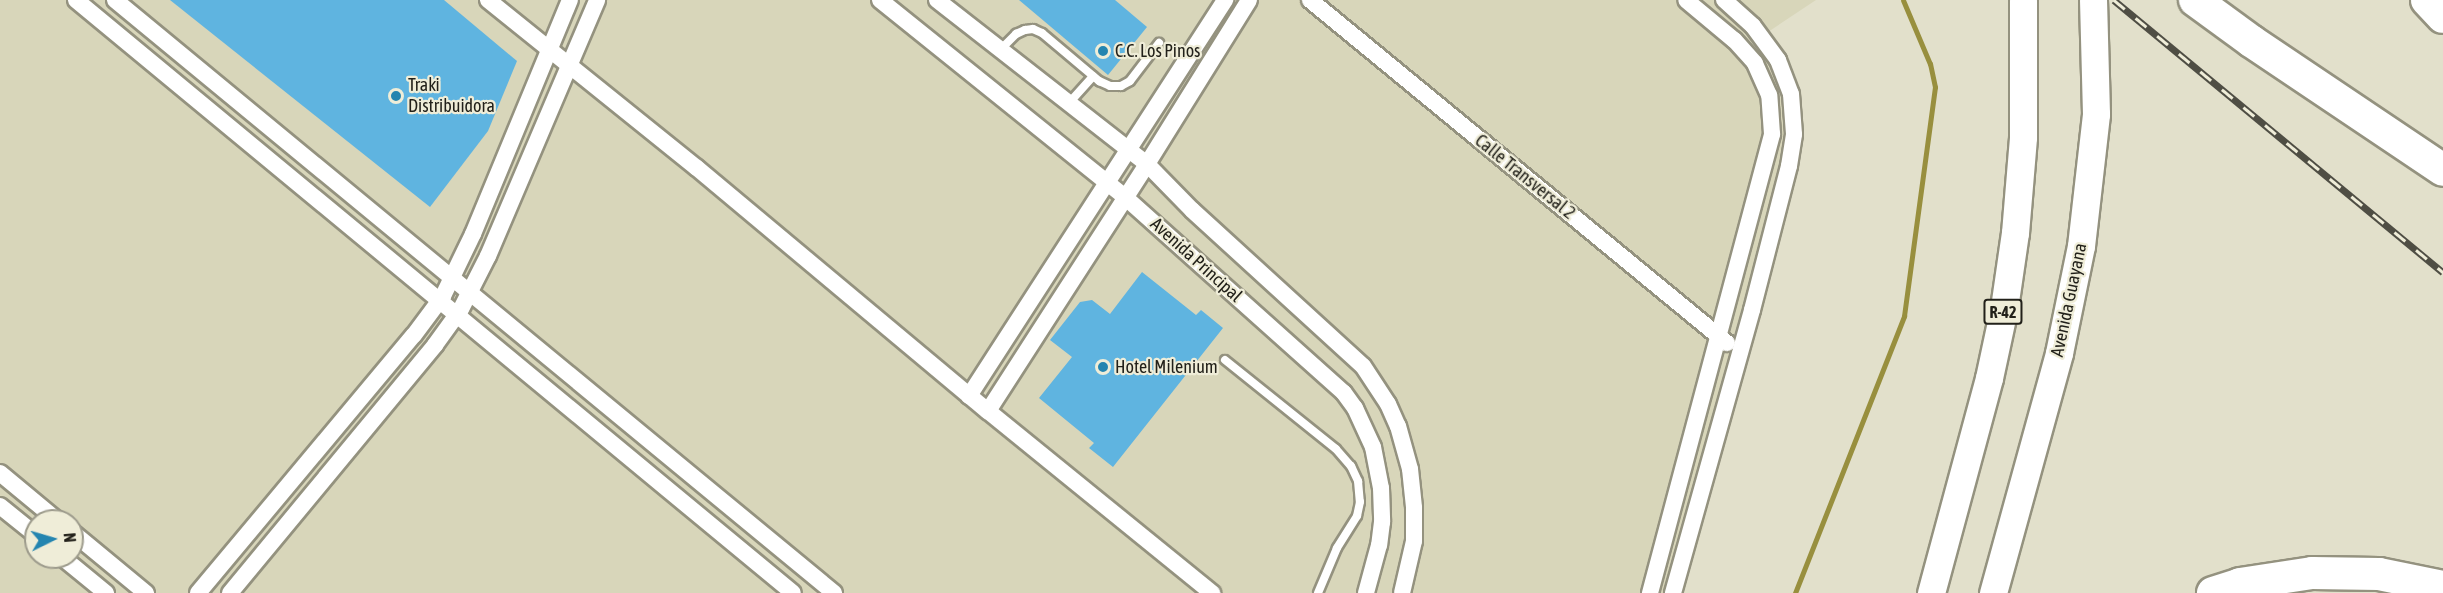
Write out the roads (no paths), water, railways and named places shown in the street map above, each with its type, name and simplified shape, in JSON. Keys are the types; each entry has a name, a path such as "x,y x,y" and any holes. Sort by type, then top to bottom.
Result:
{"highway":[{"path":"2195,0 2251,42 2443,170"},
{"path":"2427,0 2443,17"},
{"path":"2213,593 2240,584 2312,573 2379,574 2443,587"}],"main road":[{"name":"Avenida Guayana","path":"1993,593 2059,353 2081,246 2096,114 2093,0"},
{"name":"R-42","path":"1931,593 1989,378 2004,308 2015,233 2023,137 2023,11"}],"street":[{"path":"76,0 794,593"},
{"path":"115,0 834,593"},
{"path":"488,0 1212,593"},
{"path":"198,593 440,301 452,279 570,0"},
{"path":"230,593 435,345 470,294 597,0"},
{"name":"Avenida Principal","path":"880,0 1108,182 1329,377 1355,408 1373,447 1382,506 1379,545 1366,593"},
{"name":"Avenida Principal","path":"937,0 1129,152 1148,164 1192,210 1343,346 1377,385 1398,426 1413,488 1414,541 1402,593"},
{"path":"969,396 1129,152 1225,0"},
{"path":"988,411 1148,164 1249,0"},
{"name":"Calle Transversal 2","path":"1310,0 1740,353"},
{"path":"1650,593 1773,134 1769,95 1755,63 1734,40 1686,0"},
{"path":"1673,593 1740,353 1789,166 1794,134 1791,94 1784,71 1753,26 1724,0"},
{"path":"1755,63 1774,54"},
{"path":"0,473 44,509"},
{"path":"0,506 24,525"},
{"path":"84,542 146,593"},
{"path":"77,569 106,593"}],"lane":[{"path":"1000,50 1016,34 1033,30 1042,33 1093,76 1110,86 1121,86 1130,81 1159,43"},
{"path":"1069,103 1093,76"},
{"path":"1225,360 1336,449 1351,466 1358,481 1360,502 1356,516 1337,548 1318,593"}],"waterway":[{"path":"1795,593 1904,316 1935,87 1930,64 1903,0"}],"railway":[{"path":"2114,0 2443,272"}],"place":[{"name":"C.C. Los Pinos","path":"1103,51"},
{"name":"Traki Distribuidora","path":"396,96"},
{"name":"Hotel Milenium","path":"1103,367"}]}
